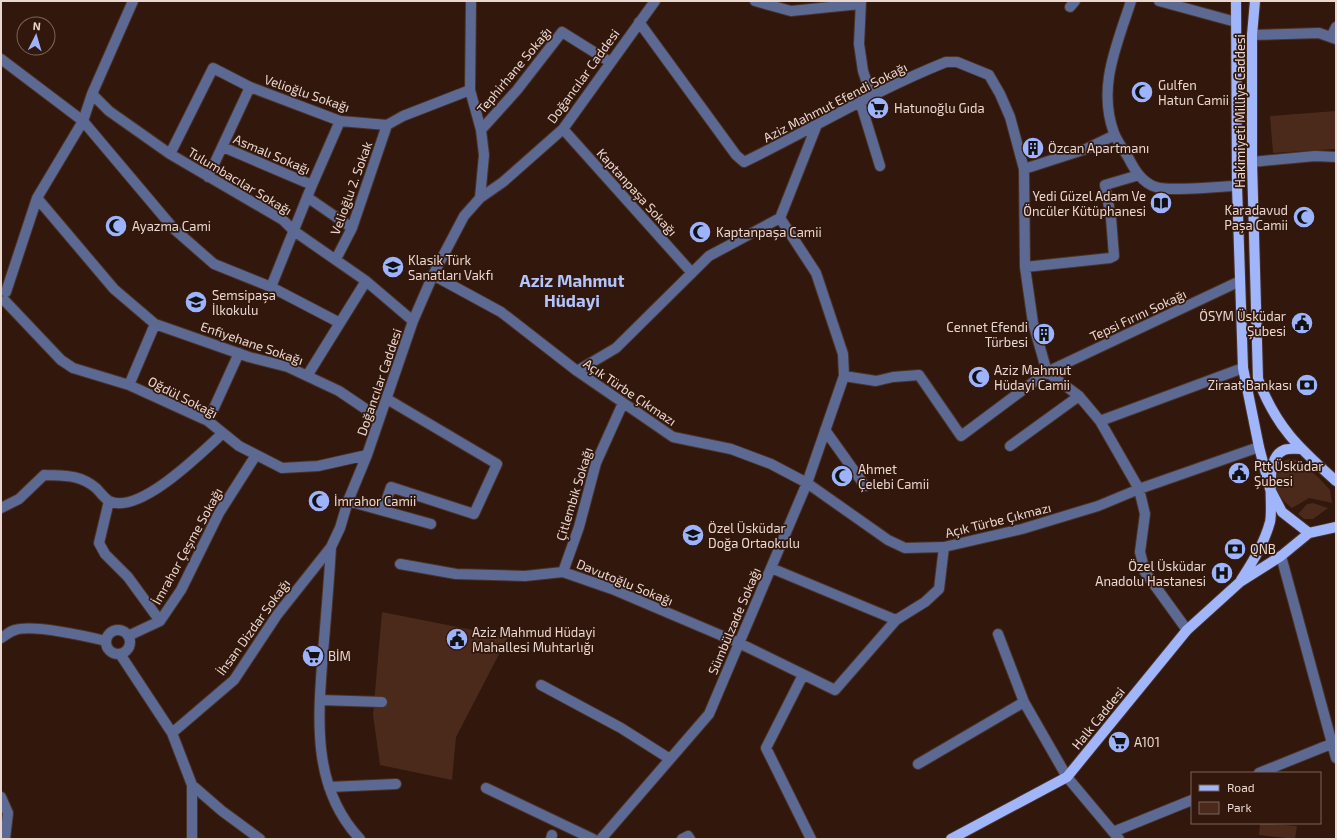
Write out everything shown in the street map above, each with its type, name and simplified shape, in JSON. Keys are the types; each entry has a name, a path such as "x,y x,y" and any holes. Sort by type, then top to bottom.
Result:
{"main road":[{"name":"Hakimiyeti Milliye Caddesi","path":"1236,1 1238,186 1243,368 1259,447 1270,489"},
{"name":"Hakimiyeti Milliye Caddesi","path":"1255,1 1252,35 1252,162 1258,379 1265,398 1281,425 1300,449 1336,481"},
{"path":"1300,449 1285,450 1279,453 1274,460 1272,467 1270,489 1282,512 1309,533 1336,527"},
{"name":"Halk Caddesi","path":"1240,582 1263,544 1270,520 1270,489"},
{"name":"Halk Caddesi","path":"951,839 1067,777 1187,630 1240,582 1281,556 1309,533"}],"street":[{"path":"3,296 37,198 83,120 92,94 133,1"},
{"path":"471,1 470,90 481,130 484,155 480,198"},
{"name":"Doğancılar Caddesi","path":"360,839 348,826 329,787 321,756 319,730 320,700 331,547 340,528 348,501 367,455 413,321 433,275 464,216 480,198 503,182 563,129 655,1"},
{"path":"755,1 791,10 860,2 859,44 863,71 871,95"},
{"path":"1131,1 1109,70 1107,86 1107,102 1115,135 1139,174 1146,182 1160,188 1238,186"},
{"path":"1159,1 1236,22"},
{"name":"Aziz Mahmut Efendi Sokağı","path":"639,22 736,155 744,162 816,127 871,95 946,62 957,62 989,75 1000,94 1010,117 1017,136 1024,169 1025,267 1033,324 1047,372"},
{"path":"1252,35 1319,33 1333,38 1336,27"},
{"name":"Tephirhane Sokağı","path":"481,130 517,90 562,32 610,62"},
{"path":"1,59 83,120 174,229 214,264 271,287 340,323"},
{"path":"170,154 213,68 250,87"},
{"name":"Velioğlu Sokağı","path":"208,177 250,87 340,121 387,125"},
{"path":"387,125 403,116 470,90"},
{"name":"Tulumbacılar Sokağı","path":"92,94 109,111 170,154 283,220 294,231 366,281 413,321"},
{"path":"860,101 880,166"},
{"path":"271,287 307,197 340,121"},
{"name":"Velioğlu 2. Sokak","path":"336,259 352,228 387,125"},
{"path":"577,371 616,348 709,256 780,218 816,127"},
{"name":"Kaptanpaşa Sokağı","path":"563,129 692,273"},
{"path":"1024,169 1086,150 1115,135"},
{"name":"Asmalı Sokağı","path":"223,147 312,185"},
{"path":"1252,162 1316,156 1336,157"},
{"path":"1025,267 1110,258 1114,256 1111,218 1105,185 1139,174"},
{"path":"307,197 352,228"},
{"path":"37,198 114,289 155,324 129,385"},
{"path":"780,218 816,273 843,354 844,376"},
{"name":"Açık Türbe Çıkmazı","path":"433,275 501,312 577,371 673,437 731,449 771,464 807,484 888,540 905,548 944,548 1022,529 1098,506 1139,489 1259,447"},
{"path":"307,376 366,281"},
{"name":"Tepsi Fırını Sokağı","path":"844,376 876,381 893,377 919,375 961,436 1047,372 1240,281"},
{"name":"Oğdül Sokağı","path":"3,296 61,360 73,368 129,385 208,421 239,446 282,468 318,466 367,455"},
{"name":"Enfiyehane Sokağı","path":"155,324 239,353 288,367 339,391 379,418"},
{"path":"208,421 239,353"},
{"path":"1100,421 1243,368"},
{"path":"1047,372 1079,396 1100,421 1139,489 1145,514 1140,552 1145,572 1187,630"},
{"name":"Sümbülzade Sokağı","path":"601,839 643,788 709,714 807,484 844,376"},
{"path":"1010,446 1079,396"},
{"path":"383,510 391,487 474,514 497,464 387,399"},
{"name":"Çitlembik Sokağı","path":"563,572 579,527 596,463 624,403"},
{"path":"825,430 865,486"},
{"path":"1,508 19,499 44,475 76,476 95,487 108,500 118,503 130,502 170,481 223,433"},
{"name":"İmrahor Çeşme Sokağı","path":"128,636 160,621 181,590 219,513 256,455"},
{"path":"108,500 100,543 105,554 128,577 160,621"},
{"path":"348,501 431,524"},
{"name":"İhsan Dizdar Sokağı","path":"172,733 234,680 277,615 331,547"},
{"path":"771,568 896,620 925,602 939,588 944,548"},
{"path":"1281,556 1336,758"},
{"name":"Davutoğlu Sokağı","path":"400,564 456,574 524,576 563,572 612,589 739,643 835,690 896,620"},
{"path":"1,638 14,630 35,629 72,634 106,641"},
{"path":"120,654 129,647 128,636 123,630 115,630 109,634 106,641 109,650 120,654 172,733 192,785 192,839"},
{"path":"998,634 1024,702 1067,777 1116,836 1191,800"},
{"path":"803,675 766,748 811,839"},
{"path":"541,685 621,728 670,759"},
{"path":"320,700 382,702"},
{"path":"918,764 1024,702"},
{"path":"1261,772 1331,744"},
{"path":"329,787 396,784"},
{"path":"192,785 222,811 260,839"},
{"path":"486,788 593,839"},
{"path":"1,797 8,813 5,839"},
{"path":"682,839 688,836 690,839"}],"green space":[{"path":"1336,111 1336,149 1273,153 1270,116"},
{"path":"1285,460 1299,460 1320,479 1330,490 1332,503 1309,498 1292,508 1286,503 1278,492 1276,480 1280,467"},
{"path":"1313,503 1328,508 1313,519 1304,519 1298,514 1307,504"},
{"path":"382,612 508,637 456,737 452,780 380,765 373,715"},
{"path":"1260,824 1297,826 1295,839 1259,835"}],"place":[{"name":"Gulfen Hatun Camii","path":"1142,92"},
{"name":"Hatunoğlu Gıda","path":"878,108"},
{"name":"Özcan Apartmanı","path":"1033,148"},
{"name":"Yedi Güzel Adam Ve Öncüler Kütüphanesi","path":"1161,203"},
{"name":"Karadavud Paşa Camii","path":"1304,217"},
{"name":"Ayazma Cami","path":"116,226"},
{"name":"Kaptanpaşa Camii","path":"700,232"},
{"name":"Klasik Türk Sanatları Vakfı","path":"393,267"},
{"name":"Semsipaşa İlkokulu","path":"196,302"},
{"name":"ÖSYM Üsküdar Şubesi","path":"1302,323"},
{"name":"Cennet Efendi Türbesi","path":"1044,334"},
{"name":"Aziz Mahmut Hüdayi Camii","path":"979,377"},
{"name":"Ziraat Bankası","path":"1307,385"},
{"name":"Ptt Üsküdar Şubesi","path":"1239,473"},
{"name":"Ahmet Çelebi Camii","path":"842,476"},
{"name":"İmrahor Camii","path":"319,501"},
{"name":"Özel Üsküdar Doğa Ortaokulu","path":"693,535"},
{"name":"QNB","path":"1235,549"},
{"name":"Özel Üsküdar Anadolu Hastanesi","path":"1222,573"},
{"name":"Aziz Mahmud Hüdayi Mahallesi Muhtarlığı","path":"457,639"},
{"name":"BİM","path":"313,656"},
{"name":"A101","path":"1119,742"}],"district":[{"name":"Aziz Mahmut Hüdayi","path":"572,290"}]}
